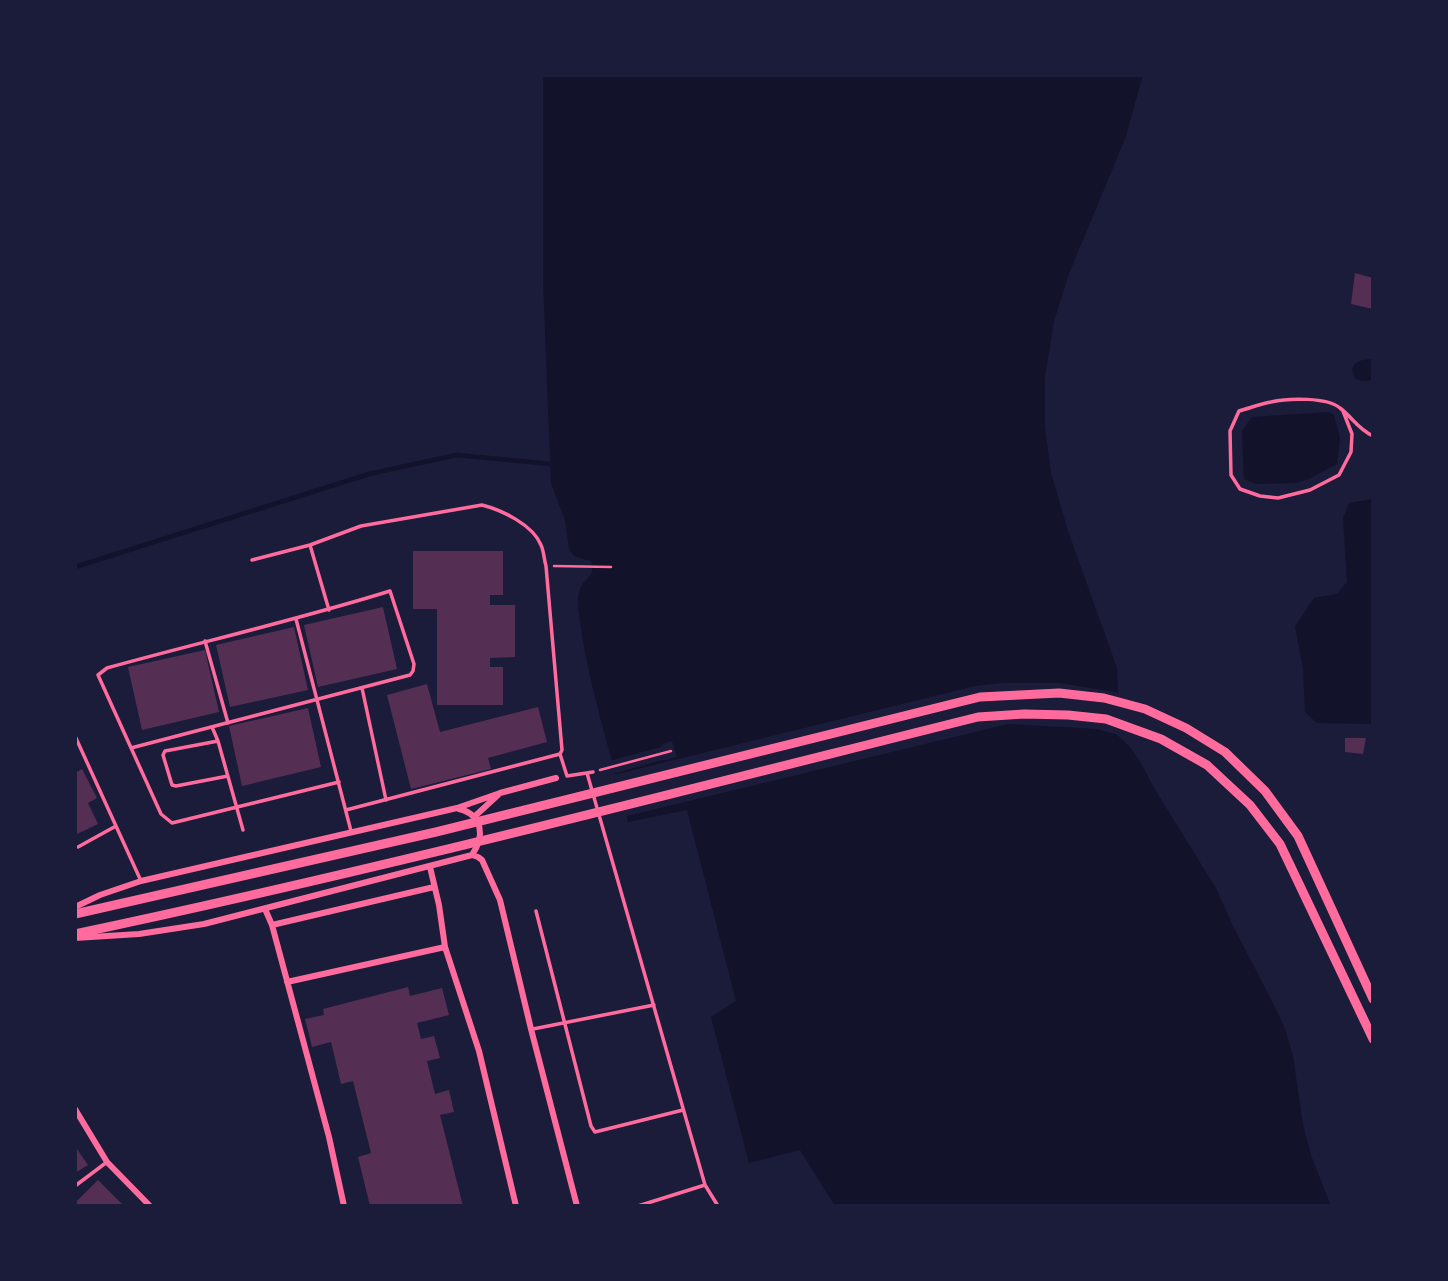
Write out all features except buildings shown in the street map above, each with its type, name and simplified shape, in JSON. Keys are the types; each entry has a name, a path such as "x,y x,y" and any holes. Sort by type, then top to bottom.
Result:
{"main road":[{"path":"75,914 449,829 981,697 1059,693 1104,698 1144,709 1186,728 1225,752 1265,791 1298,836 1373,999"},
{"path":"75,936 440,852 978,717 1068,715 1106,719 1161,738 1207,765 1250,805 1280,844 1373,1039"}],"street":[{"path":"75,907 141,881 457,808 556,778"},
{"path":"474,817 500,793"},
{"path":"457,808 474,817 480,829 478,844 472,855"},
{"path":"75,936 139,934 204,924 472,855 478,857 482,860 500,900 577,1206"},
{"path":"430,867 439,905 444,947 478,1051 516,1206"},
{"path":"272,925 435,887"},
{"path":"265,909 272,925 329,1137 344,1206"},
{"path":"287,982 444,947"},
{"path":"75,1109 107,1162 150,1206"}],"lane":[{"path":"1343,411 1352,434 1352,443 1351,452 1339,475 1310,490 1278,498 1260,496 1240,489 1231,475 1230,431 1239,411 1272,401 1326,401 1339,406 1360,430 1373,436"},
{"path":"252,560 310,545 362,526 482,505 498,509 520,523 535,535 541,545 546,566 561,754 567,776"},
{"path":"310,545 330,610"},
{"path":"131,748 411,675 414,664 390,591 330,610 107,668 98,675 131,748 161,814 172,823 339,782"},
{"path":"296,619 351,833"},
{"path":"205,641 228,723"},
{"path":"362,688 386,800"},
{"path":"212,727 243,830"},
{"path":"75,736 141,881"},
{"path":"218,741 164,751 163,755 172,785 228,776"},
{"path":"346,810 561,754"},
{"path":"556,778 593,772"},
{"path":"587,773 705,1185 718,1206"},
{"path":"78,847 116,826"},
{"path":"536,911 595,1132 683,1110"},
{"path":"531,1029 654,1005"},
{"path":"75,1186 107,1162"},
{"path":"638,1206 705,1185"}],"path":[{"path":"551,566 611,567"},
{"path":"593,772 671,751"}],"shaded area":[{"path":"543,75 1143,75 1125,139 1068,276 1054,321 1045,376 1045,428 1051,473 1068,531 1117,668 1115,733 1131,748 1141,763 1217,890 1276,1009 1293,1056 1303,1125 1312,1158 1331,1206 835,1206 800,1150 749,1163 711,1017 736,1001 687,810 628,822 595,697 580,621 579,593 591,574 591,561 572,554 565,520 551,483 543,280"},
{"path":"1373,359 1373,380 1361,381 1355,378 1352,369 1356,363"},
{"path":"1329,412 1334,415 1340,438 1337,464 1309,479 1295,483 1256,484 1244,479 1242,431 1252,417"},
{"path":"1373,499 1373,724 1317,723 1305,712 1303,668 1295,626 1314,598 1337,594 1347,582 1343,518 1349,503"}],"pier":[{"path":"1060,683 1121,693 1117,723 1122,736 1097,729 1008,724 623,817 613,775 975,686"},
{"path":"672,741 677,757 613,774 609,761 661,747"}],"waterway":[{"path":"75,567 369,474 457,455 551,464"}]}
